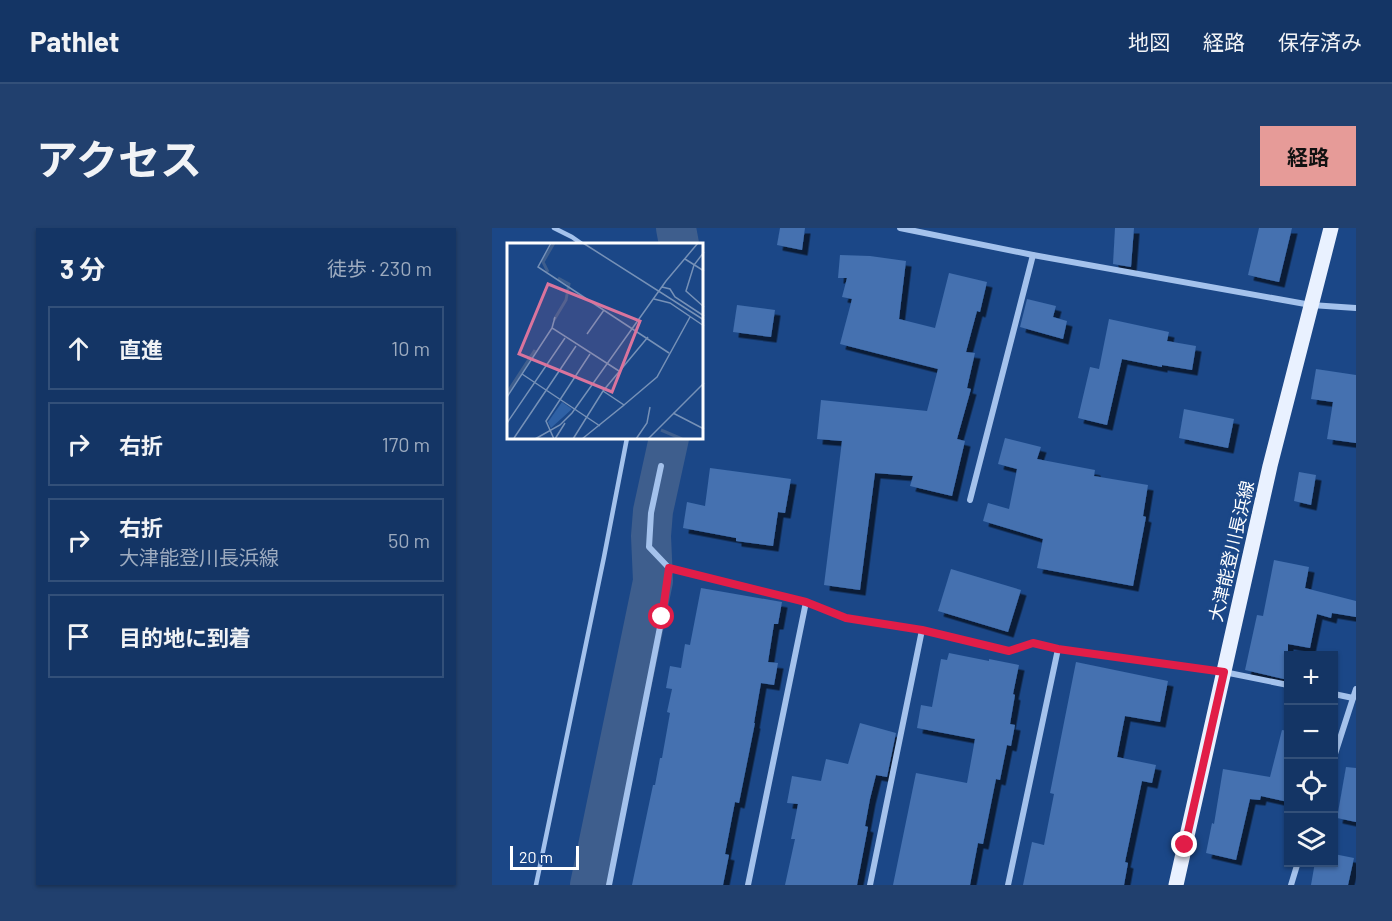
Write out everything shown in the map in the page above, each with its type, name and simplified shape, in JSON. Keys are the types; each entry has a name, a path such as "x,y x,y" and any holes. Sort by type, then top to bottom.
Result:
{"main road":[{"name":"大津能登川長浜線","path":"1176,885 1270,466 1331,228"}],"street":[{"path":"900,228 1033,255 1311,305 1356,308"},
{"path":"970,500 1033,255"},
{"path":"661,466 651,513 649,546 669,568 806,602 846,618 922,630 1009,651 1033,643 1058,649 1224,672 1284,684"},
{"path":"609,885 662,617 669,568"},
{"path":"748,885 806,602"},
{"path":"870,885 922,630"},
{"path":"1008,885 1058,649"},
{"path":"1338,745 1356,689"},
{"path":"1338,695 1353,698"},
{"path":"1291,885 1296,867"}],"lane":[{"path":"554,228 581,243"},
{"path":"536,885 627,440"}],"building":[{"path":"780,228 805,228 802,250 777,245"},
{"path":"1115,228 1134,228 1131,267 1113,264"},
{"path":"1259,228 1292,228 1279,282 1248,275"},
{"path":"840,255 906,261 899,319 935,328 949,273 987,282 980,312 977,311 966,352 975,353 967,388 971,389 957,439 965,441 952,496 910,486 913,476 875,473 860,590 824,585 842,441 817,439 821,400 927,411 938,369 840,344 852,299 842,297 847,278 838,278"},
{"path":"1027,299 1056,306 1053,317 1067,321 1063,339 1020,327"},
{"path":"737,305 775,310 771,337 733,332"},
{"path":"1109,319 1169,332 1167,341 1196,346 1192,370 1122,359 1107,425 1078,418 1090,367 1099,369"},
{"path":"1316,369 1356,375 1356,443 1327,439 1333,402 1311,399"},
{"path":"1184,409 1234,419 1228,448 1179,438"},
{"path":"1005,438 1041,447 1037,459 1095,470 1094,476 1148,485 1143,516 1146,517 1133,586 1037,568 1043,539 983,521 988,503 1009,509 1017,469 998,464"},
{"path":"710,468 791,479 785,513 778,512 773,546 736,541 736,538 683,528 687,502 705,506"},
{"path":"1299,472 1316,475 1311,505 1294,501"},
{"path":"1274,560 1309,567 1305,588 1356,601 1356,617 1332,613 1331,618 1317,614 1310,648 1288,644 1288,651 1284,651 1284,679 1245,670 1257,615 1263,616"},
{"path":"951,569 1021,590 1008,632 938,611"},
{"path":"701,588 782,602 778,624 774,624 768,662 778,663 774,685 761,683 739,803 735,802 725,854 729,855 723,885 632,885 653,785 655,785 660,758 662,758 670,713 667,712 672,689 666,688 670,666 681,668 685,644 690,645"},
{"path":"949,653 1019,665 1010,724 1015,725 1011,746 1007,745 1000,780 996,779 983,844 978,843 970,885 893,885 916,773 967,783 975,739 917,728 921,705 932,707 941,659 947,660"},
{"path":"1076,662 1168,681 1160,722 1125,716 1117,757 1156,765 1152,783 1142,781 1125,862 1128,863 1124,885 1023,885 1032,842 1044,845 1054,794 1050,793"},
{"path":"860,723 896,733 887,777 876,775 865,826 868,827 857,885 785,885 795,839 791,839 798,804 787,803 792,776 821,781 826,759 848,764"},
{"path":"1282,730 1284,730 1284,801 1261,796 1260,800 1250,799 1236,860 1206,853 1212,823 1214,824 1223,769 1270,777"},
{"path":"1346,767 1356,768 1356,822 1338,818"},
{"path":"1338,855 1354,858 1348,885 1311,885 1314,867 1338,867"}],"waterway":[{"path":"676,228 679,243"},
{"path":"590,885 653,581 651,536 653,511 669,440"}],"route":[{"path":"662,617 669,568 806,602 846,618 922,630 1009,651 1033,643 1058,649 1224,672 1185,845"}]}
